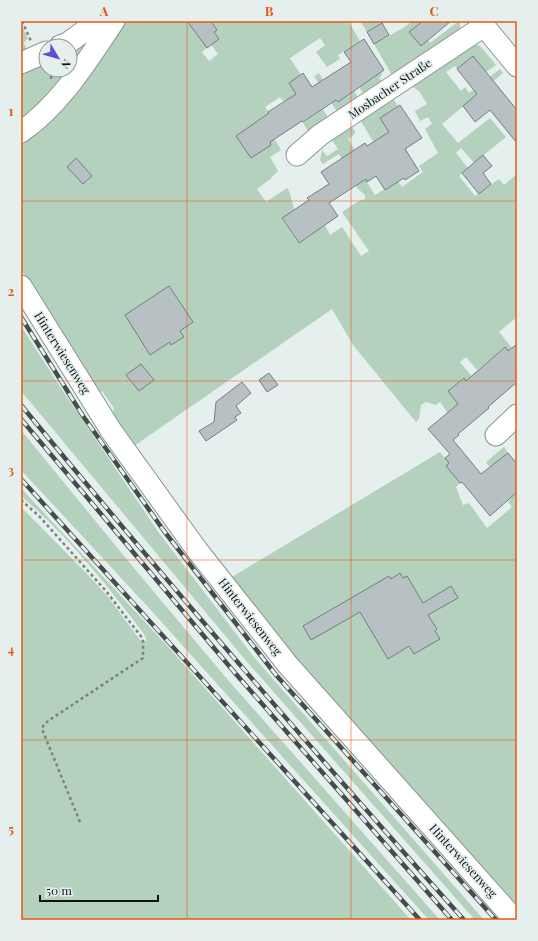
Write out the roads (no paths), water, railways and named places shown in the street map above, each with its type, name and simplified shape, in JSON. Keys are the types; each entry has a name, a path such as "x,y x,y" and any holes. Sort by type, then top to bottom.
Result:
{"street":[{"path":"74,38 98,21"},
{"path":"21,132 60,98 78,75 114,21"},
{"path":"482,24 517,66"},
{"name":"Mosbacher Straße","path":"297,155 320,135 482,24"},
{"name":"Hinterwiesenweg","path":"21,286 112,432 197,550 288,665 515,920"},
{"path":"496,435 517,415"}],"railway":[{"path":"21,317 83,416 164,531 276,675 496,920"},
{"path":"21,405 240,665 464,920"},
{"path":"21,419 235,673 452,920"},
{"path":"21,479 420,920"}]}
